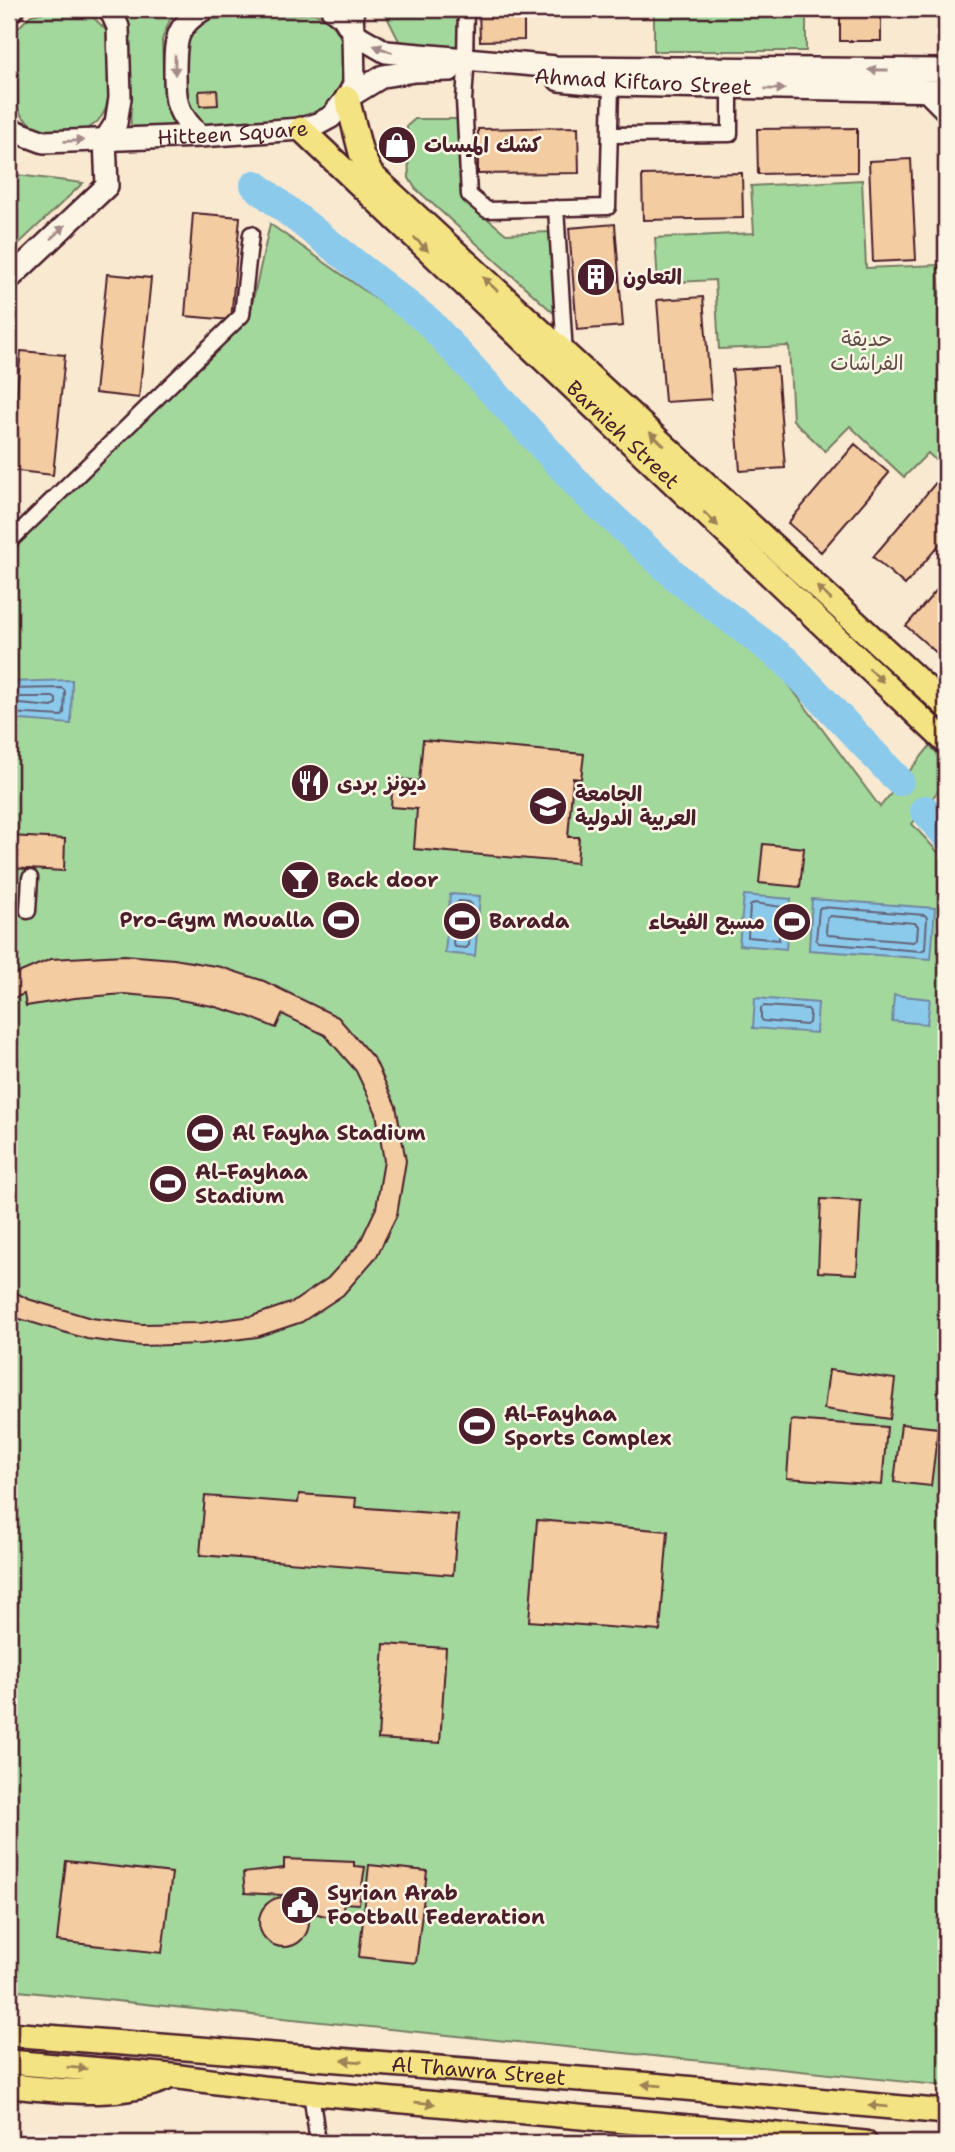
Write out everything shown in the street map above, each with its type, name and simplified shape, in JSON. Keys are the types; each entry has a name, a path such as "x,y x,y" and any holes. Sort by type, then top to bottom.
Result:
{"main road":[{"path":"9,12 13,9"},
{"path":"9,279 107,186 106,140 116,124 120,98 118,27 110,9"},
{"path":"200,136 185,120 178,105 175,60 176,38 181,28 188,19 204,9"},
{"path":"332,9 343,17 353,33"},
{"path":"347,98 354,84 352,9"},
{"name":"Ahmad Kiftaro Street","path":"353,33 386,52 611,85 946,91"},
{"name":"Ahmad Kiftaro Street","path":"347,98 383,76 466,64 556,68 946,70"},
{"name":"Hitteen Square","path":"9,129 44,142 301,129 331,117 347,98"},
{"name":"Barnieh Street","path":"347,98 361,152 371,174 946,706"},
{"name":"Barnieh Street","path":"301,129 946,742"},
{"path":"9,2020 64,2025 189,2048"},
{"name":"Al Thawra Street","path":"9,2034 630,2083 946,2112"},
{"name":"Al Thawra Street","path":"9,2063 172,2076 785,2139 865,2143"},
{"path":"9,2086 111,2092 143,2087 172,2076"}],"street":[{"path":"467,9 464,100 469,195 487,210 608,207 611,85"},
{"path":"611,135 730,134 730,88"},
{"path":"922,91 946,115"},
{"path":"556,208 565,354"},
{"path":"9,542 242,315 251,234"},
{"path":"28,911 30,878"},
{"path":"311,2092 318,2143"}],"green space":[{"path":"383,9 473,9 474,50 420,49 399,41"},
{"path":"654,9 806,9 806,51 654,51"},
{"path":"56,10 86,10 107,31 108,38 111,82 108,104 93,125 71,133 58,133 34,126 18,109 15,31 31,15"},
{"path":"178,11 171,17 162,40 164,103 177,132 131,132 128,13"},
{"path":"314,13 325,19 339,34 344,54 346,89 316,122 203,124 189,116 183,91 182,47 199,20"},
{"path":"415,119 463,119 464,199 506,234 550,232 557,316 415,188 409,178 407,126"},
{"path":"9,174 83,183 9,253"},
{"name":"حديقة الفراشات","path":"862,180 866,268 938,265 943,348 946,348 946,470 928,453 904,477 850,426 825,451 793,420 789,346 719,349 715,280 658,283 655,238 754,233 751,186"},
{"name":"Al-Fayhaa Sports Complex","path":"270,224 422,331 580,503 674,589 778,670 880,807 930,746 946,762 946,781 912,824 946,861 946,2086 9,1990 9,551 249,318"}],"water":[{"path":"72,680 71,724 9,719 9,682"},
{"path":"450,894 480,896 475,956 445,953"},
{"path":"744,895 791,899 786,949 739,945"},
{"path":"812,899 935,908 931,959 809,950"},
{"path":"894,995 930,999 927,1024 892,1021"},
{"path":"755,998 818,1003 816,1033 753,1028"}],"building":[{"path":"479,9 524,9 524,40 480,41"},
{"path":"557,9 601,9 601,16 557,16"},
{"path":"840,9 881,9 881,41 840,41"},
{"path":"217,90 218,105 200,106 199,91"},
{"path":"578,127 579,173 478,174 478,129"},
{"path":"857,128 857,172 758,174 757,129"},
{"path":"911,159 916,260 873,262 869,161"},
{"path":"742,173 743,218 643,220 642,175"},
{"path":"193,213 240,217 231,320 185,316"},
{"name":"التعاون","path":"615,224 623,326 577,330 569,228"},
{"path":"107,274 151,278 139,398 95,393"},
{"path":"703,297 711,399 665,402 657,300"},
{"path":"21,351 65,355 53,475 9,470"},
{"path":"777,367 785,468 740,471 732,370"},
{"path":"855,444 889,473 821,552 788,523"},
{"path":"939,479 946,485 946,537 905,585 873,557"},
{"path":"946,579 946,645 938,654 906,626"},
{"path":"423,740 584,754 581,779 573,778 568,837 579,837 577,863 414,849 417,809 391,807 393,778 419,781"},
{"path":"9,836 65,839 64,871 9,868"},
{"path":"763,844 804,848 800,887 759,883"},
{"name":"Al-Fayhaa Stadium","path":"124,955 174,959 221,967 264,981 338,1017 375,1060 396,1106 406,1161 397,1215 377,1256 343,1295 302,1322 257,1337 202,1344 141,1346 87,1339 9,1314 9,1289 28,1299 91,1318 142,1324 200,1323 252,1316 293,1302 328,1278 359,1244 376,1208 384,1161 376,1113 356,1071 325,1035 282,1014 276,1028 212,1006 169,998 124,994 26,1006 24,994 9,1000 9,977 51,959"},
{"path":"821,1199 861,1201 857,1274 818,1272"},
{"path":"829,1370 895,1379 890,1419 824,1409"},
{"path":"791,1420 887,1427 882,1485 787,1478"},
{"path":"901,1424 938,1428 931,1486 894,1482"},
{"path":"299,1494 356,1498 355,1507 458,1515 453,1575 200,1555 205,1496 298,1503"},
{"path":"537,1520 668,1531 660,1631 529,1621"},
{"path":"9,1639 12,1639 9,1676"},
{"path":"384,1644 446,1648 440,1743 378,1739"},
{"path":"284,1859 354,1862 354,1866 365,1867 359,1904 344,1903 341,1920 306,1911 298,1902 299,1896 245,1893 243,1873 284,1868"},
{"path":"66,1861 172,1873 162,1953 57,1941"},
{"path":"369,1865 427,1871 416,1963 359,1957"},
{"path":"284,1897 301,1905 309,1922 301,1939 284,1947 267,1939 259,1922 267,1905"}],"waterway":[{"path":"255,185 429,322 588,495 681,581 786,661 899,781"},
{"path":"925,810 946,835"}],"place":[{"name":"كشك الميسات","path":"397,145"},
{"name":"التعاون","path":"596,277"},
{"name":"ديونز بردى","path":"310,783"},
{"name":"الجامعة العربية الدولية","path":"548,806"},
{"name":"Back door","path":"300,880"},
{"name":"Pro-Gym Moualla","path":"341,920"},
{"name":"Barada","path":"462,921"},
{"name":"مسبح الفيحاء","path":"792,922"},
{"name":"Al Fayha Stadium","path":"205,1133"},
{"name":"Al-Fayhaa Stadium","path":"168,1184"},
{"name":"Al-Fayhaa Sports Complex","path":"477,1426"},
{"name":"Syrian Arab Football Federation","path":"300,1905"}]}
